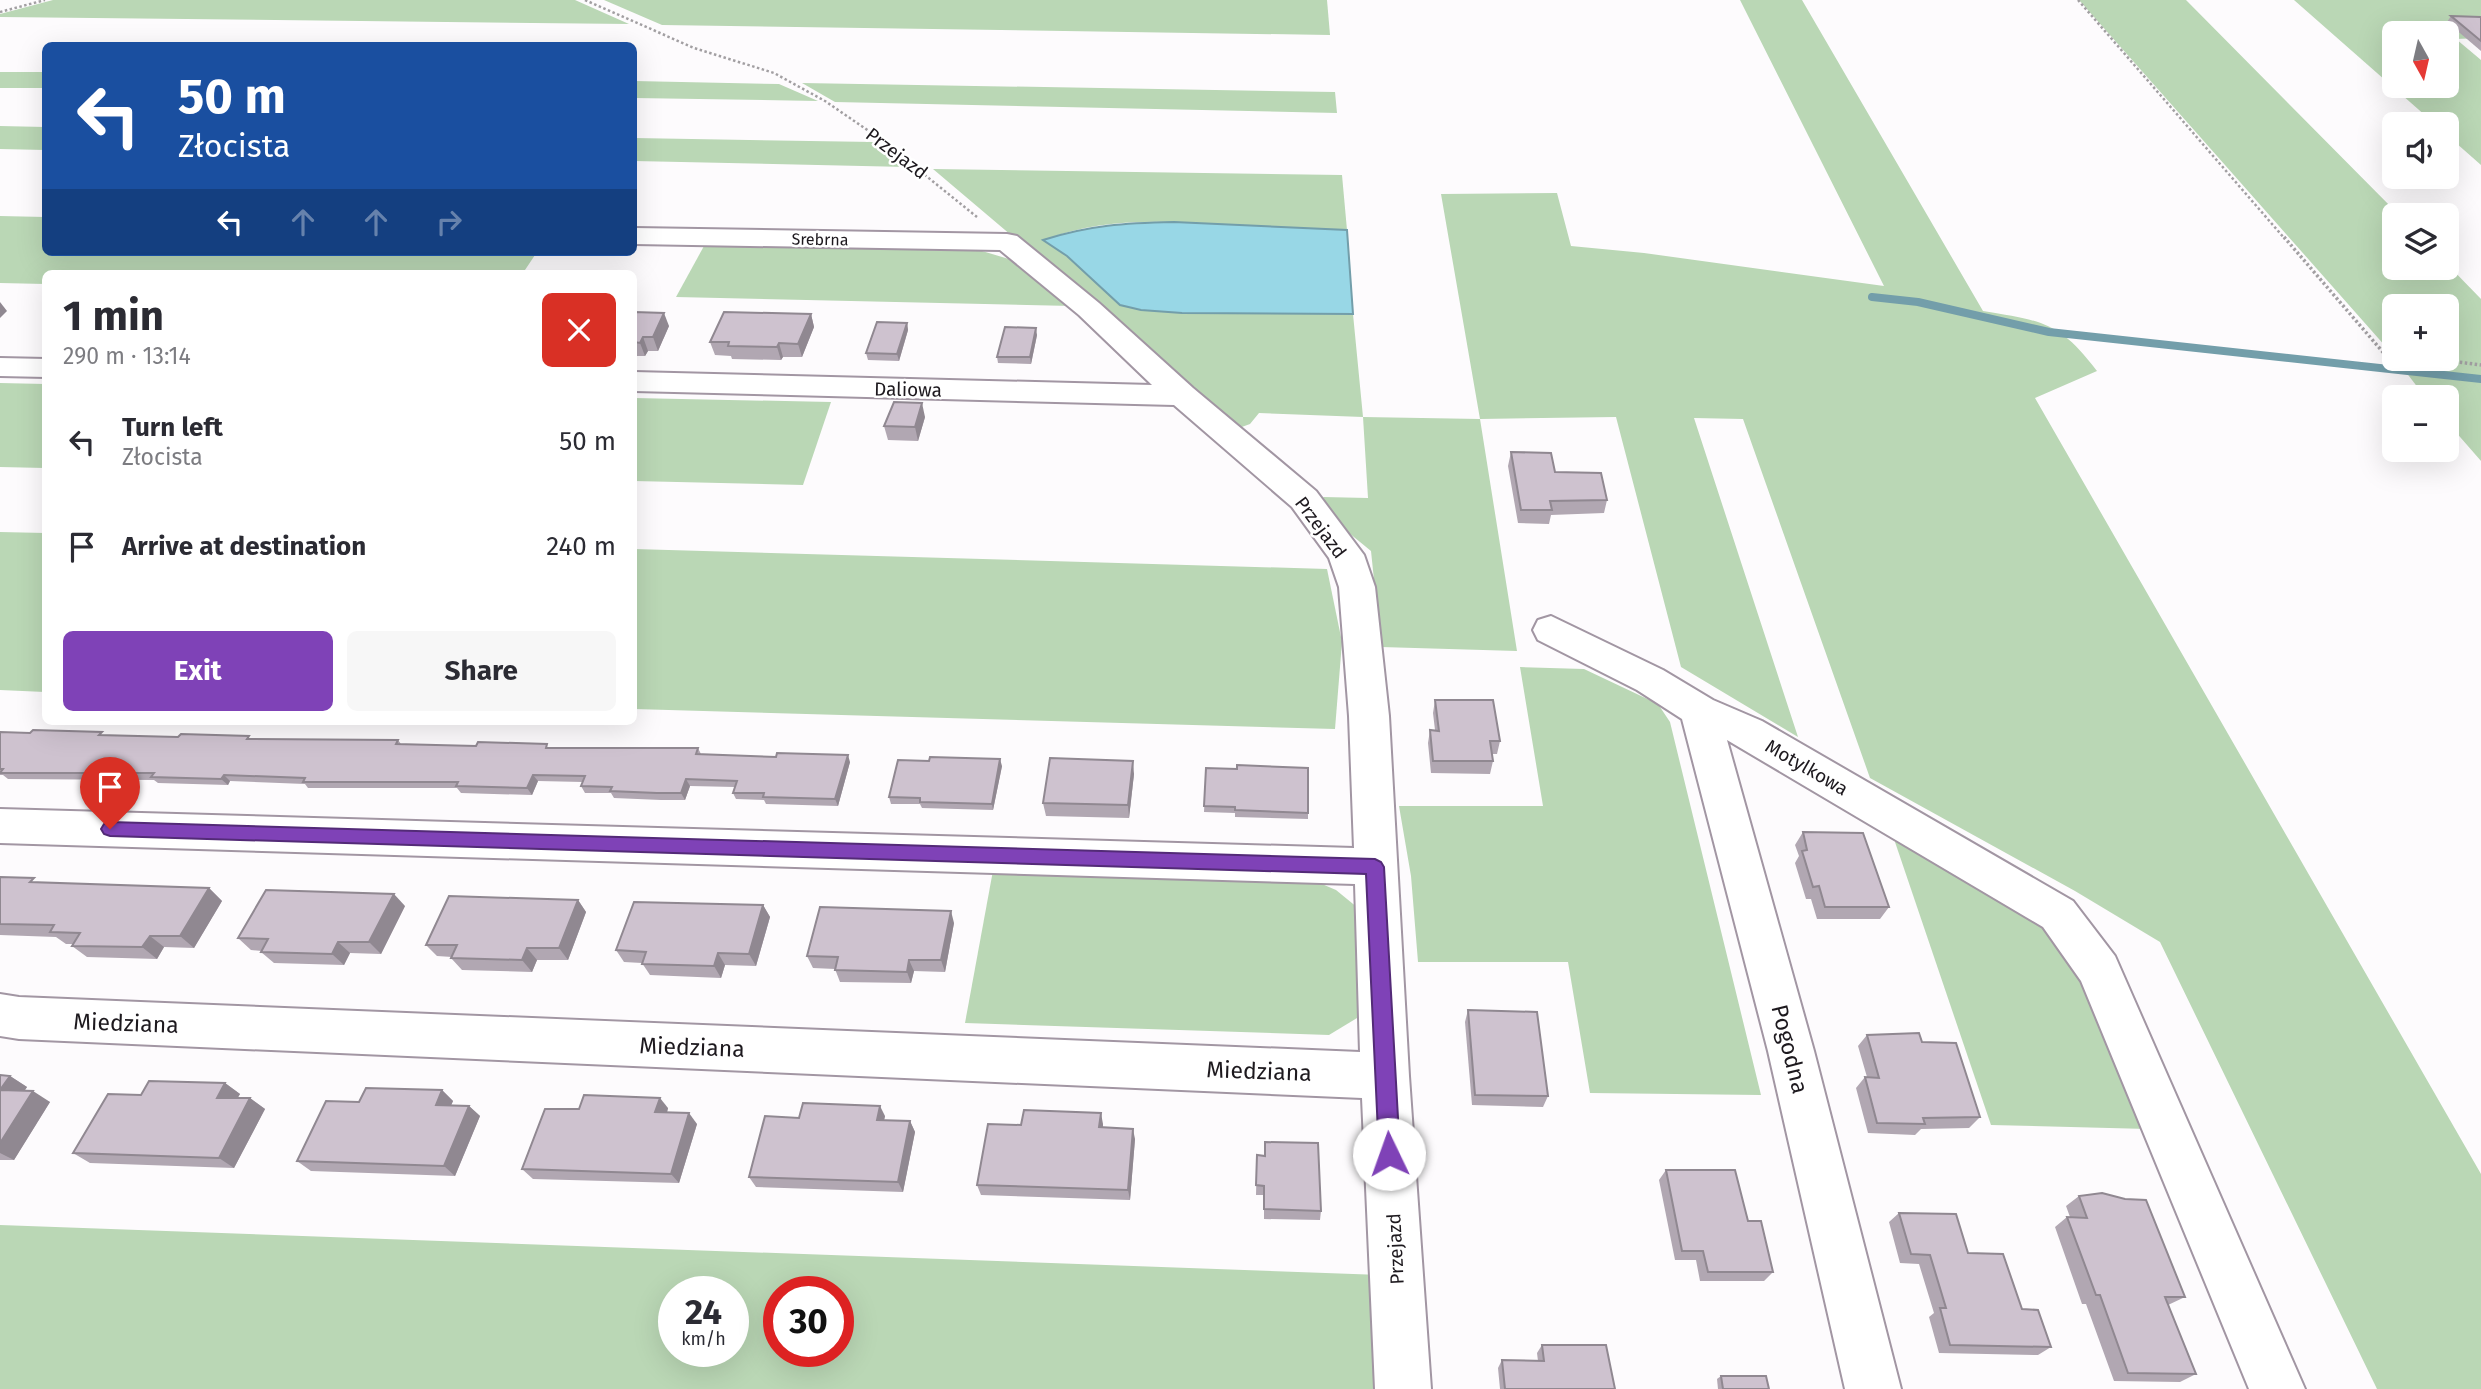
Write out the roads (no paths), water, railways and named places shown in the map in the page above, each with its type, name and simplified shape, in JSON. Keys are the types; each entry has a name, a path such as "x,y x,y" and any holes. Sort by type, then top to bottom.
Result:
{"street":[{"name":"Srebrna","path":"637,236 1007,243"},
{"name":"Przejazd","path":"1007,243 1089,309 1182,395 1304,499 1346,555 1357,587 1369,716 1385,1076 1403,1389"},
{"path":"0,367 42,368"},
{"name":"Daliowa","path":"637,382 1182,395"},
{"name":"Motylkowa","path":"1551,630 1650,680 1699,711 1748,732 2058,914 2099,970 2277,1389"},
{"name":"Pogodna","path":"1699,711 1791,1051 1873,1389"},
{"path":"0,826 1375,867"},
{"name":"Miedziana","path":"0,1015 33,1019 1385,1076"}],"water":[{"path":"1174,222 1347,230 1353,314 1182,313 1141,310 1120,305 1067,256 1043,240 1108,226"}],"waterway":[{"path":"1872,297 1918,302 2049,332 2481,379"}]}
